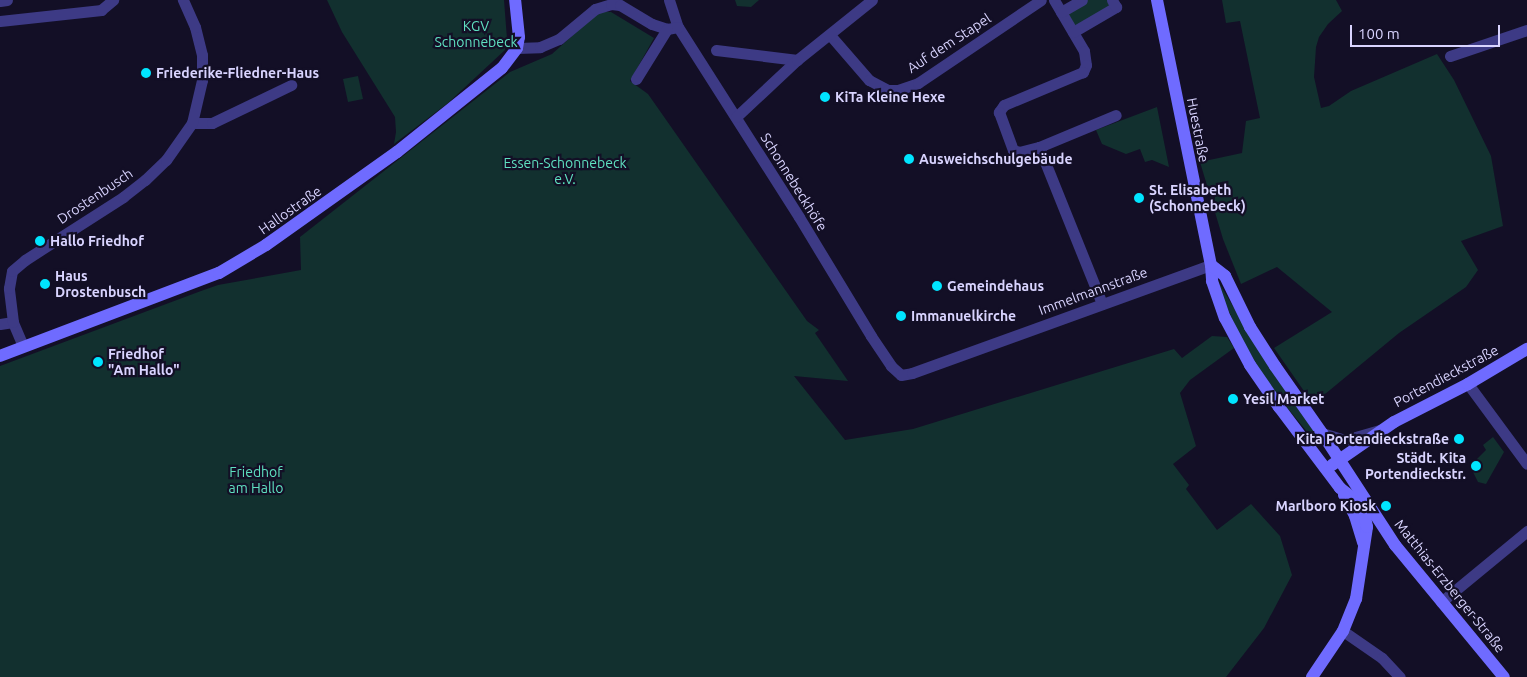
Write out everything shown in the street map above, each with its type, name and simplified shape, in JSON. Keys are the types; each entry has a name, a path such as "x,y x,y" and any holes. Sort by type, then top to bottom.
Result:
{"street":[{"path":"0,1 7,0"},
{"path":"0,22 101,10 114,0"},
{"name":"Drostenbusch","path":"23,346 13,322 9,288 12,271 25,260 123,197 145,180 166,160 192,123 202,80 202,55 195,28 183,0"},
{"path":"514,0 519,37 517,48 540,47 559,38 595,9 612,4 620,5 652,24 673,28 636,78"},
{"name":"Schonnebeckhöfe","path":"669,0 673,28 736,117 871,336 891,366 901,375"},
{"path":"736,117 797,60 872,0"},
{"name":"Auf dem Stapel","path":"830,35 869,80 888,90 898,90 918,83 1041,0"},
{"path":"1054,0 1084,51 1086,66 1083,72 1004,105 999,112 1013,150 1019,152 1039,147 1116,115"},
{"path":"1061,12 1082,0"},
{"path":"1073,32 1116,7 1112,0"},
{"name":"Huestraße","path":"1157,0 1211,265 1212,281 1234,336 1272,398 1326,469"},
{"path":"1450,56 1527,30"},
{"name":"Hallostraße","path":"0,356 198,281 242,262 426,130 502,68 517,48"},
{"path":"716,50 797,60"},
{"path":"192,123 212,123 291,85"},
{"path":"1039,147 1102,304"},
{"path":"1211,265 1225,276 1250,327 1322,433 1368,510 1356,600 1343,631 1312,677"},
{"name":"Immelmannstraße","path":"901,375 912,373 1211,265"},
{"path":"0,324 13,322"},
{"name":"Portendieckstraße","path":"1326,469 1380,430 1420,407 1468,384 1527,350"},
{"path":"1468,384 1527,464"},
{"name":"Portendieckstraße","path":"1322,433 1345,440 1380,430"},
{"name":"Matthias-Erzberger-Straße","path":"1326,469 1340,488 1368,510 1504,677"},
{"path":"1340,488 1355,516 1364,547"},
{"path":"1441,602 1527,531"},
{"path":"1343,631 1382,658 1400,677"}],"green space":[{"name":"KGV Schonnebeck","path":"327,0 504,0 507,39 505,50 448,103 394,144 396,132 395,117 342,32"},
{"path":"735,0 759,0 751,7 737,6"},
{"path":"1086,0 1109,0 1113,6 1074,29 1065,13"},
{"path":"1222,0 1336,0 1342,11 1328,24 1319,37 1316,47 1314,77 1321,108 1329,106 1351,91 1437,54 1454,80 1491,156 1503,226 1461,241 1478,270 1466,287 1399,333 1313,404 1274,348 1332,312 1277,267 1241,284 1223,239 1200,162 1242,153 1246,121 1260,118 1240,21 1226,23"},
{"path":"599,12 611,12 654,38 630,81 648,94 807,321 819,330 815,333 848,381 794,376 845,440 913,429 1174,349 1182,358 1212,336 1227,337 1234,348 1190,380 1180,393 1196,446 1173,464 1189,485 1186,489 1217,530 1251,504 1280,536 1292,575 1264,628 1226,677 0,677 0,366 218,285 301,270 300,237 510,72 552,54"},
{"path":"358,76 363,99 348,102 343,79"},
{"path":"1157,107 1169,167 1152,160 1145,162 1140,149 1126,154 1102,144 1096,130"},
{"path":"1218,281 1264,359 1321,442 1318,445 1271,388 1238,333 1217,283"},
{"path":"1493,437 1504,452 1486,484 1478,482 1470,466 1486,450 1483,445"}],"place":[{"name":"Friederike-Fliedner-Haus","path":"146,73"},
{"name":"KiTa Kleine Hexe","path":"825,97"},
{"name":"Ausweichschulgebäude","path":"909,159"},
{"name":"St. Elisabeth (Schonnebeck)","path":"1139,198"},
{"name":"Hallo Friedhof","path":"40,241"},
{"name":"Haus Drostenbusch","path":"45,284"},
{"name":"Gemeindehaus","path":"937,286"},
{"name":"Immanuelkirche","path":"901,316"},
{"name":"Friedhof \"Am Hallo\"","path":"98,362"},
{"name":"Yesil Market","path":"1233,399"},
{"name":"Kita Portendieckstraße","path":"1459,439"},
{"name":"Städt. Kita Portendieckstr.","path":"1476,466"},
{"name":"Marlboro Kiosk","path":"1386,506"}],"park label":[{"name":"Essen-Schonnebeck e.V.","path":"565,172"},
{"name":"Friedhof am Hallo","path":"256,480"}]}
